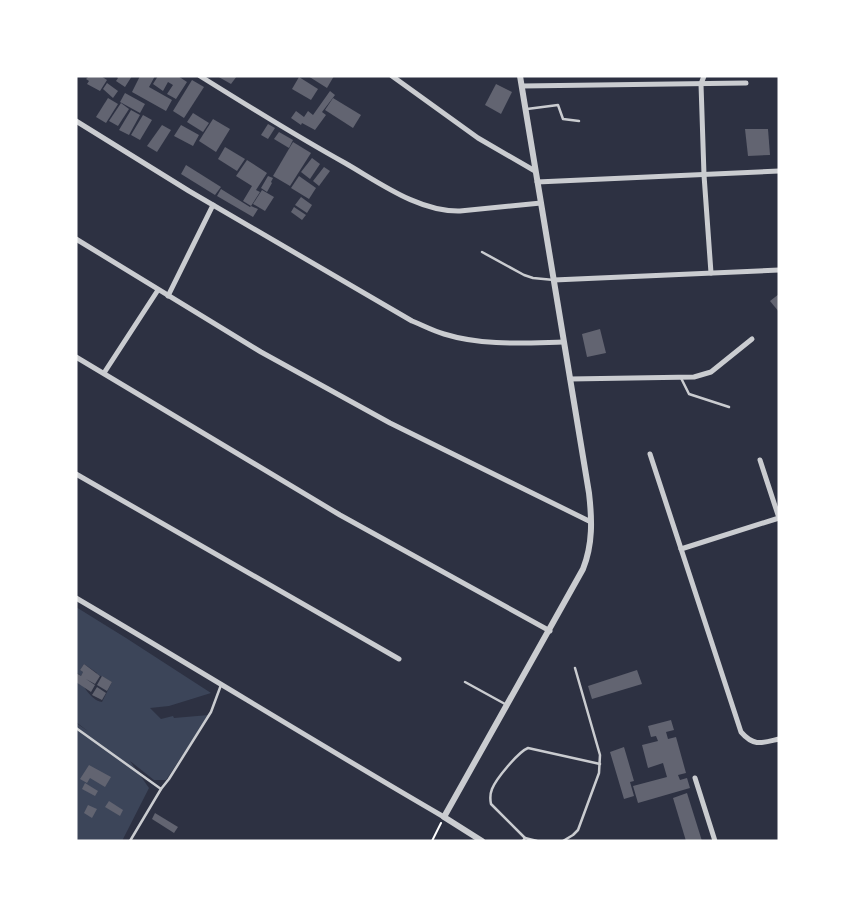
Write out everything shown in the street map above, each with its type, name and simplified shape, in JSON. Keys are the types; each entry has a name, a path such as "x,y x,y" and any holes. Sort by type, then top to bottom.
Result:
{"street":[{"path":"200,76 300,138 395,192 433,208 460,211 541,203"},
{"path":"392,76 478,138 535,171"},
{"path":"444,817 550,632 583,569 590,544 589,493 520,76"},
{"path":"704,76 701,84 704,175 711,273"},
{"path":"522,86 746,82"},
{"path":"76,121 213,205 412,320 442,334 502,344 563,342"},
{"path":"538,185 779,171"},
{"path":"168,296 213,205"},
{"path":"76,239 262,352 390,423 591,522"},
{"path":"554,280 779,270"},
{"path":"104,373 158,290"},
{"path":"570,379 694,378 711,372 752,339"},
{"path":"76,357 340,515 550,632"},
{"path":"650,454 742,732 748,740 761,744 779,738"},
{"path":"681,549 779,518 760,460"},
{"path":"76,474 399,659"},
{"path":"76,598 482,841"},
{"path":"695,778 716,841"}],"lane":[{"path":"525,109 558,105 563,119 579,121"},
{"path":"482,252 524,275 554,280"},
{"path":"681,378 689,394 729,407"},
{"path":"563,841 578,830 599,773 600,764 600,754 575,668"},
{"path":"465,682 507,705"},
{"path":"130,841 210,712 221,684"},
{"path":"76,728 161,789"},
{"path":"537,841 524,840 491,804 492,787 518,753 528,748 600,764"}],"path":[{"path":"432,841 444,817"}],"shaded area":[{"path":"76,607 211,693 169,706 150,708 161,719 173,716 174,718 209,715 166,780 154,780 130,761 149,788 122,841 76,841 76,723 89,732 76,722 76,676 94,698 102,702 112,682 84,664 80,670 83,672 81,676 76,672"}],"building":[{"path":"89,76 101,76 107,80 100,91 87,84 89,81 86,79"},
{"path":"116,76 132,76 125,87 116,81 118,78"},
{"path":"140,76 155,76 149,87 172,100 166,111 132,92"},
{"path":"158,76 178,76 187,82 176,99 167,94 173,85 168,82 163,91 153,84"},
{"path":"217,76 237,76 231,84"},
{"path":"308,76 334,76 327,88"},
{"path":"299,77 318,89 311,100 292,89"},
{"path":"192,80 204,87 184,118 173,111"},
{"path":"107,83 118,91 113,98 103,89"},
{"path":"496,84 512,92 501,114 485,105"},
{"path":"330,91 335,95 322,112 326,115 315,130 302,123 301,125 291,118 296,111 304,117 308,111 313,115"},
{"path":"125,93 145,104 140,113 120,102"},
{"path":"108,98 118,104 106,123 96,117"},
{"path":"333,98 361,115 353,128 325,110"},
{"path":"121,103 129,109 118,126 109,121"},
{"path":"131,110 140,115 129,135 119,130"},
{"path":"193,113 209,123 203,132 187,122"},
{"path":"143,115 152,120 140,140 131,135"},
{"path":"213,119 230,129 216,152 199,141"},
{"path":"268,124 275,128 268,139 261,135"},
{"path":"162,125 171,130 157,152 147,146"},
{"path":"181,125 199,135 193,146 174,136"},
{"path":"745,129 768,129 770,155 748,156"},
{"path":"279,132 293,140 289,148 274,139"},
{"path":"293,142 311,153 290,186 273,176"},
{"path":"225,147 245,159 237,171 218,159"},
{"path":"312,158 320,164 310,179 301,172"},
{"path":"247,160 267,173 256,190 260,192 251,206 243,201 252,186 236,176"},
{"path":"186,165 221,187 215,195 181,174"},
{"path":"324,167 330,171 319,186 313,181"},
{"path":"268,176 273,178 267,192 261,188"},
{"path":"299,176 316,188 309,199 291,188"},
{"path":"221,189 250,207 258,209 253,217 217,196"},
{"path":"262,190 274,197 265,211 253,204"},
{"path":"301,197 312,205 307,213 295,205"},
{"path":"294,207 306,215 302,220 291,212"},
{"path":"779,294 779,312 770,301"},
{"path":"600,329 606,353 587,357 582,334"},
{"path":"84,664 100,676 95,684 86,679 95,685 91,692 76,682 76,673 81,676 83,672 80,670"},
{"path":"637,670 642,684 592,699 588,686"},
{"path":"102,676 112,682 107,691 97,685"},
{"path":"97,687 106,693 102,700 92,695"},
{"path":"671,720 674,730 666,732 668,739 676,737 686,773 678,775 680,780 687,778 690,788 638,803 633,786 667,777 663,763 648,768 642,745 658,741 656,736 651,737 648,726"},
{"path":"624,747 634,781 630,782 634,796 624,799 610,752"},
{"path":"89,765 111,777 105,787 90,778 87,783 80,779"},
{"path":"85,783 98,791 95,796 82,789"},
{"path":"687,793 702,841 686,841 673,798"},
{"path":"109,801 123,810 120,816 105,807"},
{"path":"88,805 97,809 92,818 84,813"},
{"path":"155,813 178,827 174,833 152,819"}]}
